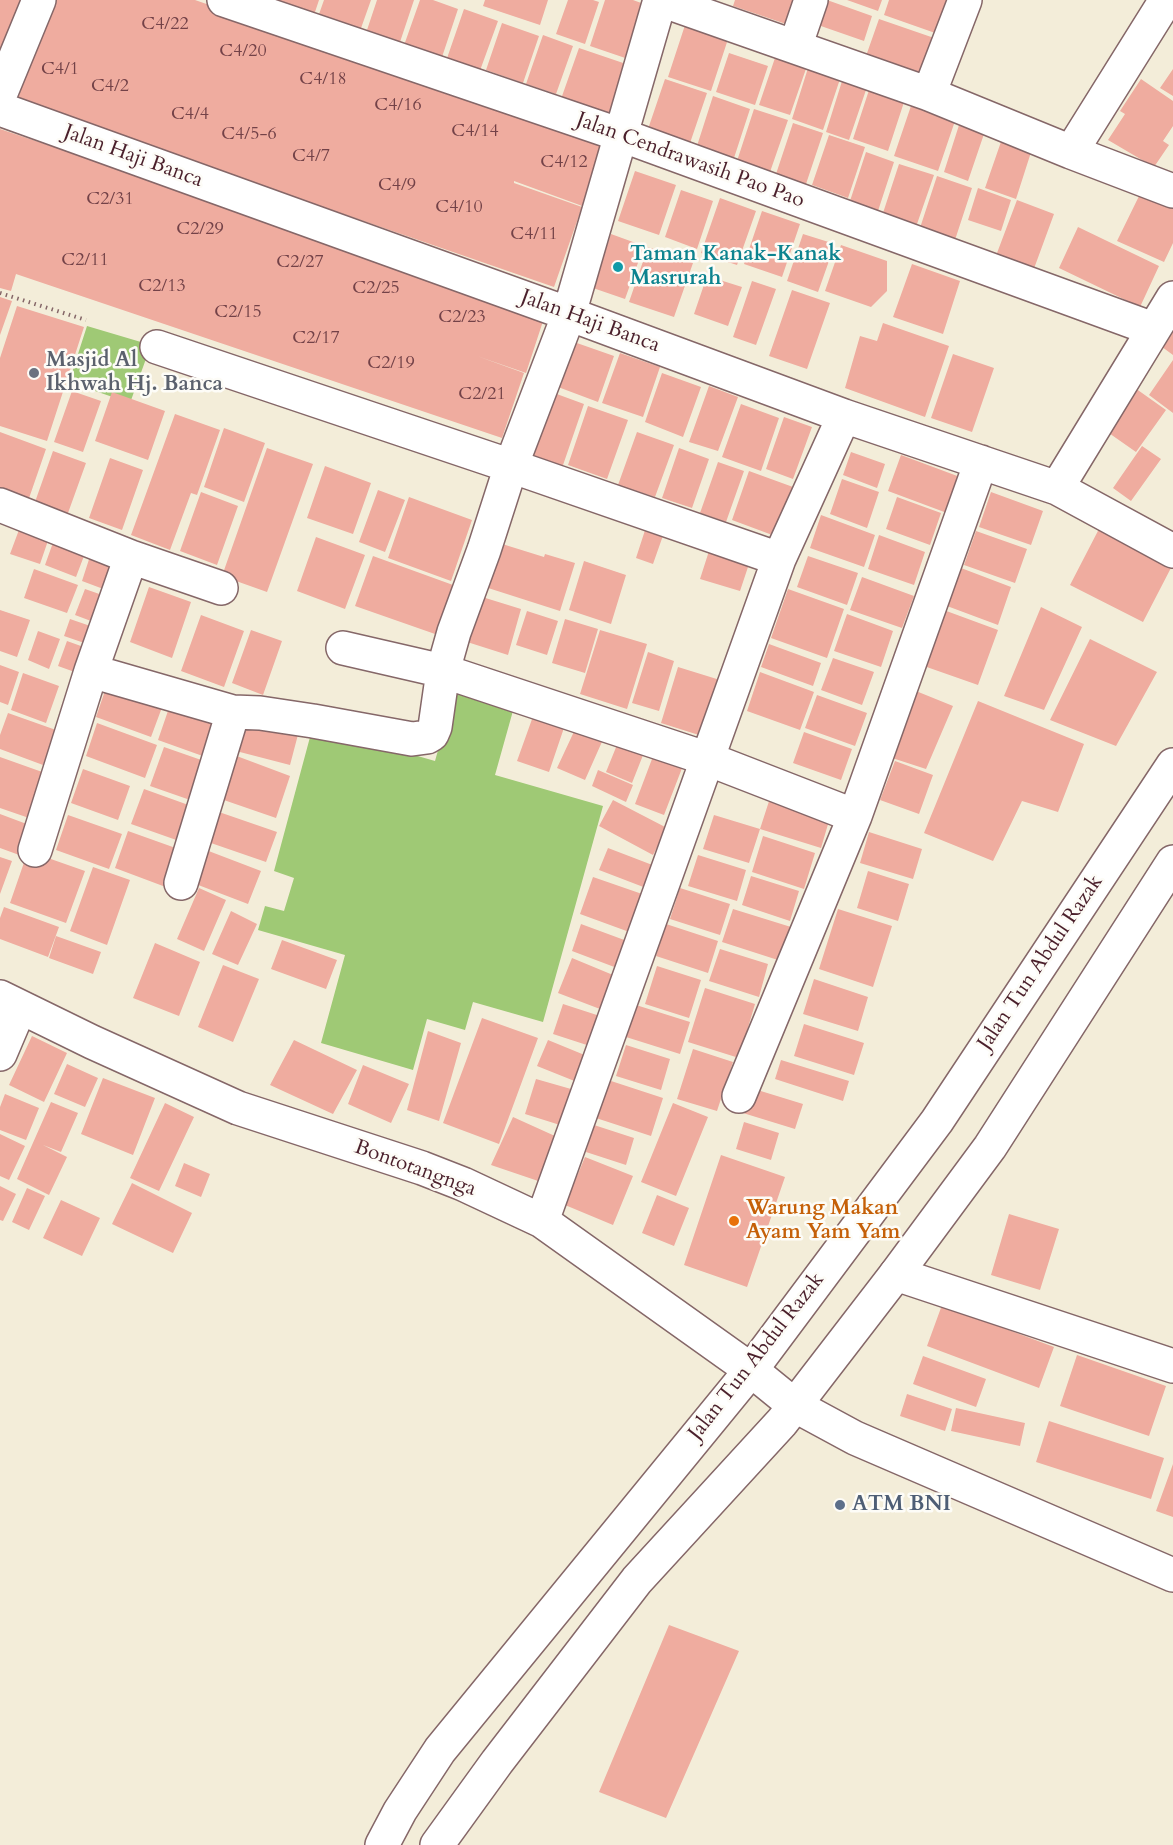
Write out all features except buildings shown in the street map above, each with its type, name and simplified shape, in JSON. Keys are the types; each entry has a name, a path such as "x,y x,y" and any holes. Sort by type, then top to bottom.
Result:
{"street":[{"path":"0,95 39,0"},
{"name":"Jalan Cendrawasih Pao Pao","path":"224,0 621,135 1153,329"},
{"path":"91,671 233,712 260,713 412,739 427,737 435,727 443,671 454,632 511,466 569,314 661,0 929,94 1071,152 1173,190"},
{"path":"795,47 811,0"},
{"path":"929,94 964,0"},
{"path":"1071,152 1166,0"},
{"name":"Jalan Haji Banca","path":"0,109 569,314 844,416 1058,488 1173,550"},
{"path":"1058,488 1173,298"},
{"path":"157,347 511,466 779,560"},
{"path":"542,1221 779,560 844,416"},
{"path":"739,1096 855,816 981,462"},
{"path":"0,505 130,557 221,588"},
{"path":"35,850 91,671 130,557"},
{"path":"343,648 443,671 708,759 855,816"},
{"path":"181,883 233,712"},
{"name":"Jalan Tun Abdul Razak","path":"382,1845 400,1811 440,1750 751,1370 937,1121 1173,765"},
{"path":"437,1845 497,1762 637,1580 782,1422 896,1274 990,1147 1173,862"},
{"path":"0,1054 10,1002"},
{"name":"Bontotangnga","path":"10,1002 238,1108 422,1168 463,1184 542,1221 751,1370 794,1405 855,1437 1173,1575"},
{"path":"896,1274 1173,1366"}],"path":[{"path":"0,293 86,320"}],"green space":[{"path":"87,326 151,345 130,403 69,382"},
{"path":"457,683 516,700 495,775 603,806 543,1022 473,1002 465,1030 427,1019 413,1070 321,1043 345,955 258,930 265,906 284,911 294,878 274,871 313,726 435,761"}],"place":[{"name":"Taman Kanak-Kanak Masrurah","path":"618,267"},
{"name":"Masjid Al Ikhwah Hj. Banca","path":"34,373"},
{"name":"Warung Makan Ayam Yam Yam","path":"734,1221"},
{"name":"ATM BNI","path":"840,1505"}]}
